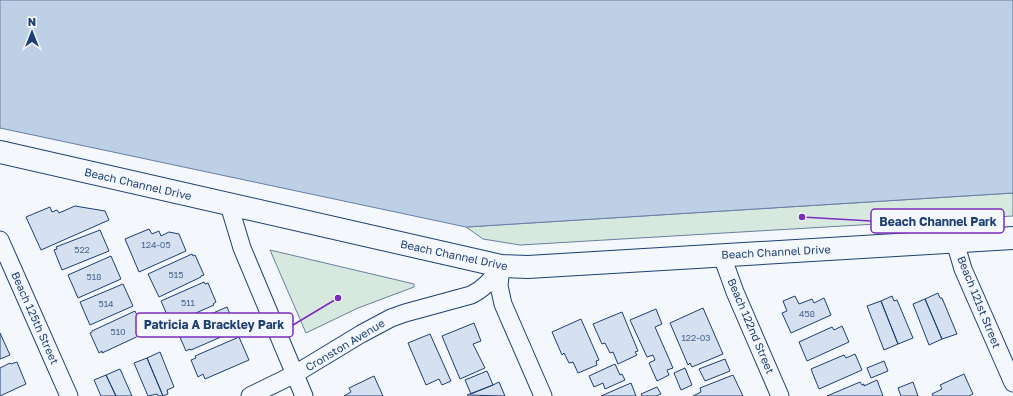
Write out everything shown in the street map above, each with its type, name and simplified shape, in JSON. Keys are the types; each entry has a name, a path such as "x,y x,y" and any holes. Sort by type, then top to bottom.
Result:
{"main road":[{"name":"Beach Channel Drive","path":"0,152 501,266 528,267 1013,238"}],"street":[{"path":"229,205 242,248 304,396"},
{"name":"Beach 125th Street","path":"0,240 69,396"},
{"name":"Beach 121st Street","path":"955,242 963,269 1013,383"},
{"name":"Beach 122nd Street","path":"722,256 735,292 780,396"},
{"path":"501,266 499,286 503,304 543,396"},
{"name":"Cronston Avenue","path":"250,396 295,374 366,331 391,318 471,295 479,291 493,277 501,266"}],"shaded area":[{"path":"1013,193 1013,216 520,245 483,239 466,227"},
{"path":"270,250 414,284 414,287 358,308 306,333"}],"water":[{"path":"0,0 1013,0 1013,193 466,227 0,128"}],"building":[{"path":"75,206 105,211 109,220 41,250 26,217 50,207 52,212 57,210 59,213"},
{"path":"149,229 152,234 159,231 161,236 169,232 179,234 186,251 139,272 125,239"},
{"path":"100,230 109,251 62,270 54,250 57,249 56,247"},
{"path":"192,254 193,256 195,255 204,275 159,297 148,274"},
{"path":"111,256 121,279 78,298 68,275"},
{"path":"204,282 205,284 208,283 216,302 213,304 214,305 171,324 161,301"},
{"path":"123,284 133,306 90,325 80,302"},
{"path":"938,293 940,298 942,298 957,334 942,339 925,299"},
{"path":"795,296 799,304 812,299 814,303 824,298 831,315 791,333 782,313 787,311 783,301"},
{"path":"892,296 894,301 897,300 913,338 898,344 881,301"},
{"path":"925,299 942,339 929,345 913,304"},
{"path":"881,301 898,344 884,350 867,306"},
{"path":"227,307 237,330 186,351 179,335 184,333 181,327"},
{"path":"703,308 723,354 692,367 690,363 688,365 670,323"},
{"path":"656,309 662,324 655,327 673,368 667,370 669,375 657,381 649,363 655,360 653,355 647,357 630,320"},
{"path":"135,311 145,333 99,353 90,333"},
{"path":"622,312 638,351 635,352 637,355 618,364 613,352 610,353 605,343 602,344 593,324"},
{"path":"581,319 599,360 596,361 597,365 578,373 573,362 569,363 564,353 562,355 552,332"},
{"path":"474,323 481,341 473,344 485,368 460,379 442,336"},
{"path":"842,326 849,342 807,361 799,342 832,327 834,330"},
{"path":"0,333 10,355 0,359"},
{"path":"430,334 451,381 442,385 439,379 426,385 408,343"},
{"path":"239,337 249,360 205,379 203,374 198,377 191,360 196,358 195,356"},
{"path":"160,352 174,387 167,390 168,394 163,396 147,358"},
{"path":"855,354 862,370 819,389 811,369 844,355 846,358"},
{"path":"147,358 163,396 158,396 157,394 148,396 134,363"},
{"path":"725,359 730,371 705,381 699,369"},
{"path":"884,361 888,371 871,378 867,368"},
{"path":"17,362 26,384 0,396 0,368 10,363"},
{"path":"615,364 620,375 622,374 625,380 605,389 603,383 594,387 589,376"},
{"path":"685,368 692,385 681,390 674,373"},
{"path":"120,369 132,396 116,396 106,375"},
{"path":"487,371 493,385 471,394 465,380"},
{"path":"964,374 973,394 969,396 933,396 932,394 942,389 940,385"},
{"path":"106,375 116,396 101,396 94,380"},
{"path":"733,375 743,396 693,396 701,392 700,388"},
{"path":"374,376 383,396 344,396 351,392 349,388"},
{"path":"877,380 883,396 827,396 860,382 862,385 864,384 864,386"},
{"path":"499,382 505,396 467,395 493,385"},
{"path":"913,382 918,396 901,396 898,388"},
{"path":"631,383 636,396 601,396"},
{"path":"657,387 661,394 656,396 642,396 641,394"}],"place":[{"name":"Beach Channel Park","path":"802,217"},
{"name":"Patricia A Brackley Park","path":"338,298"}]}
